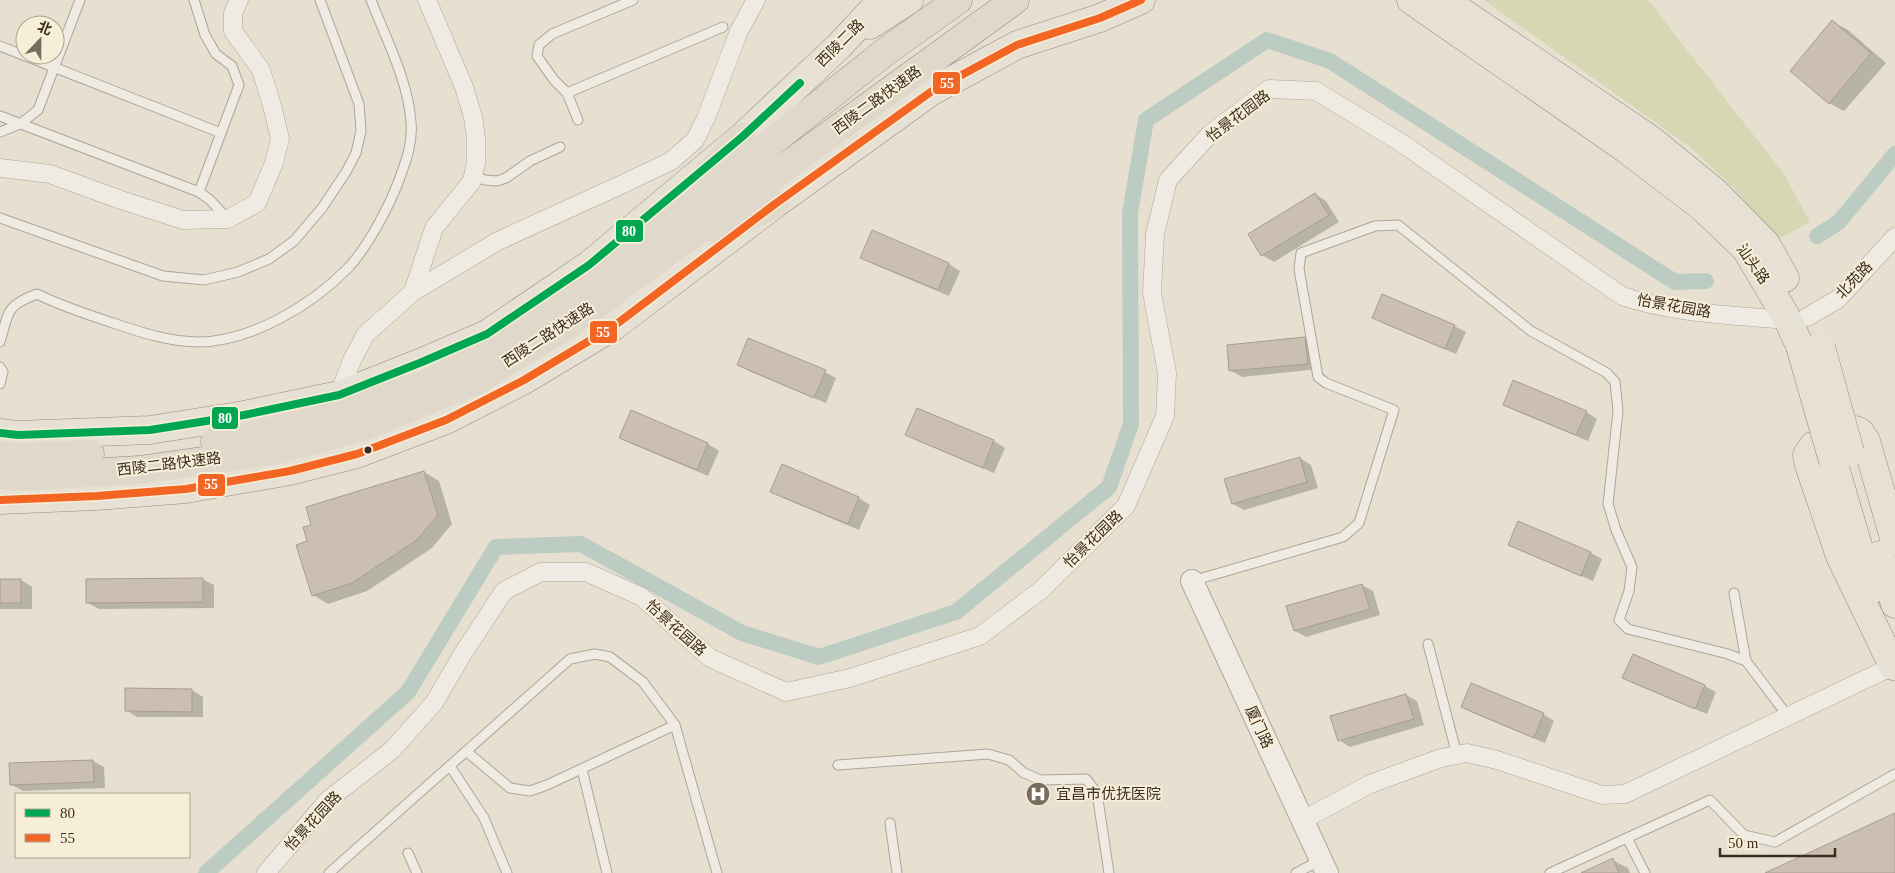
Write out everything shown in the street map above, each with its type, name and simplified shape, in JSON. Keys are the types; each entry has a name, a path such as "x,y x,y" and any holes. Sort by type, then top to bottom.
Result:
{"highway":[{"name":"西陵二路快速路","path":"0,475 20,477 139,470 279,450 362,427 476,381 569,324 644,257 885,52 958,0"},
{"name":"西陵二路快速路","path":"0,456 126,453 243,437 314,420 426,384 498,346 644,257 1015,0"},
{"path":"644,257 742,137"},
{"path":"644,257 775,204"},
{"path":"339,395 426,384"}],"main road":[{"name":"西陵二路","path":"0,433 18,435 150,430 339,395 487,334 589,265 742,137 839,46 882,0"},
{"path":"839,46 909,0"},
{"path":"0,500 97,496 186,489 290,471 357,454 446,420 524,380 614,326 775,204 932,91 1017,44 1106,9 1141,0"},
{"name":"汕头路","path":"1411,0 1626,149 1702,207 1746,249 1798,318"},
{"name":"汕头路","path":"1444,0 1650,138 1715,192 1766,244 1810,347 1838,448 1894,668"},
{"path":"1458,0 1486,27"},
{"path":"1838,448 1860,432 1866,441 1895,538"},
{"name":"汕头路","path":"1838,448 1895,604"}],"street":[{"path":"0,168 50,174 183,220 228,219 257,203 274,163 280,139 261,70 233,32 233,13 239,0"},
{"path":"413,292 434,228 472,181 476,163 476,138 473,117 464,87 427,0"},
{"path":"339,395 352,360 366,334 413,292 498,241 625,184 671,161 695,140 706,118 739,31 756,0"},
{"name":"怡景花园路","path":"266,873 328,800 392,750 434,703 462,655 504,591 541,572 586,572 642,597 710,658 786,692 850,678 980,636 1041,590 1126,506 1165,416 1167,373 1152,293 1155,234 1168,180 1210,134 1269,89 1316,91 1400,142 1622,296 1647,304 1683,311 1798,318"},
{"name":"北苑路","path":"1798,318 1838,299 1895,237"},
{"name":"厦门路","path":"1192,581 1324,867"},
{"path":"1303,820 1370,784 1441,758 1466,753 1497,760 1602,795 1625,794 1787,715 1894,668"}],"lane":[{"path":"0,132 20,124 38,110 80,0"},
{"path":"194,0 205,35 216,54 232,66 239,84 199,192"},
{"path":"0,218 162,276 204,280 238,272 268,259 294,241 322,208 353,159 361,131 359,104 320,0"},
{"path":"0,342 10,308 20,300 36,294 58,304 153,336 199,342 232,337 264,326 298,308 319,294 349,267 376,228 394,192 410,150 411,121 403,80 371,0"},
{"path":"578,120 567,93 554,80 537,56 539,45 552,34 633,0"},
{"path":"567,93 723,27"},
{"path":"0,46 221,133"},
{"path":"0,116 199,192 210,200 228,219"},
{"path":"473,176 497,181 506,178 530,161 560,147"},
{"path":"1192,581 1343,536 1359,523 1394,410 1326,383 1318,377 1299,269 1301,253 1375,226 1398,225 1531,332 1607,373 1615,382 1618,410 1608,504 1616,530 1632,567 1629,591 1618,620 1628,629 1728,654 1746,661"},
{"path":"0,367 3,372 0,384"},
{"path":"1734,593 1746,661 1787,715"},
{"path":"1428,644 1457,755"},
{"path":"329,873 570,659 595,654 610,657 643,682 675,726 717,873"},
{"path":"466,751 510,788 530,791 675,726"},
{"path":"838,765 988,754 1009,760 1024,773 1041,780 1086,779 1097,793 1110,873"},
{"path":"450,766 484,818 508,873"},
{"path":"582,769 607,873"},
{"path":"1550,873 1710,800 1744,835 1775,842 1895,774"},
{"path":"890,823 897,873"},
{"path":"1627,838 1645,873"},
{"path":"408,854 417,873"},
{"path":"1296,873 1324,867"}],"green space":[{"path":"1484,0 1648,0 1784,174 1810,222 1775,241 1738,192 1690,147"}],"building":[{"path":"1832,20 1871,53 1829,104 1790,71"},
{"path":"1315,193 1329,215 1261,256 1248,234"},
{"path":"872,230 949,263 938,290 860,258"},
{"path":"1382,294 1455,325 1445,349 1372,318"},
{"path":"1305,337 1308,364 1229,371 1227,345"},
{"path":"748,338 826,370 814,398 737,365"},
{"path":"1513,380 1587,411 1576,435 1503,405"},
{"path":"917,408 994,440 983,468 905,435"},
{"path":"631,410 708,443 697,470 619,438"},
{"path":"1300,457 1307,482 1232,504 1224,479"},
{"path":"782,464 859,497 848,524 770,492"},
{"path":"424,471 438,515 417,540 352,583 312,596 296,545 307,541 303,527 311,525 306,507"},
{"path":"1518,521 1591,552 1581,576 1508,545"},
{"path":"203,578 203,602 86,603 86,579"},
{"path":"0,579 21,579 21,603 0,603"},
{"path":"1362,584 1370,609 1294,631 1286,606"},
{"path":"1633,654 1705,685 1695,709 1622,678"},
{"path":"1471,683 1544,713 1534,738 1461,707"},
{"path":"125,688 192,689 192,712 125,711"},
{"path":"1406,694 1414,719 1338,741 1330,716"},
{"path":"93,760 94,782 10,785 9,763"},
{"path":"1895,813 1895,873 1765,873"},
{"path":"1613,858 1619,873 1581,873"}],"waterway":[{"path":"206,873 408,692 496,547 581,544 742,633 819,657 956,612 1109,487 1131,424 1130,213 1146,120 1267,40 1330,61 1675,282 1706,281"},
{"path":"1817,236 1839,222 1895,154"}],"transit line":[{"name":"55","path":"0,500 97,496 186,489 290,471 357,454 446,420 524,380 614,326 775,204 932,91 1017,45 1100,18 1141,0"},
{"name":"80","path":"0,433 18,435 150,430 244,415 339,395 487,334 589,265 742,137 800,83"}],"place":[{"name":"宜昌市优抚医院","path":"1038,794"}]}
